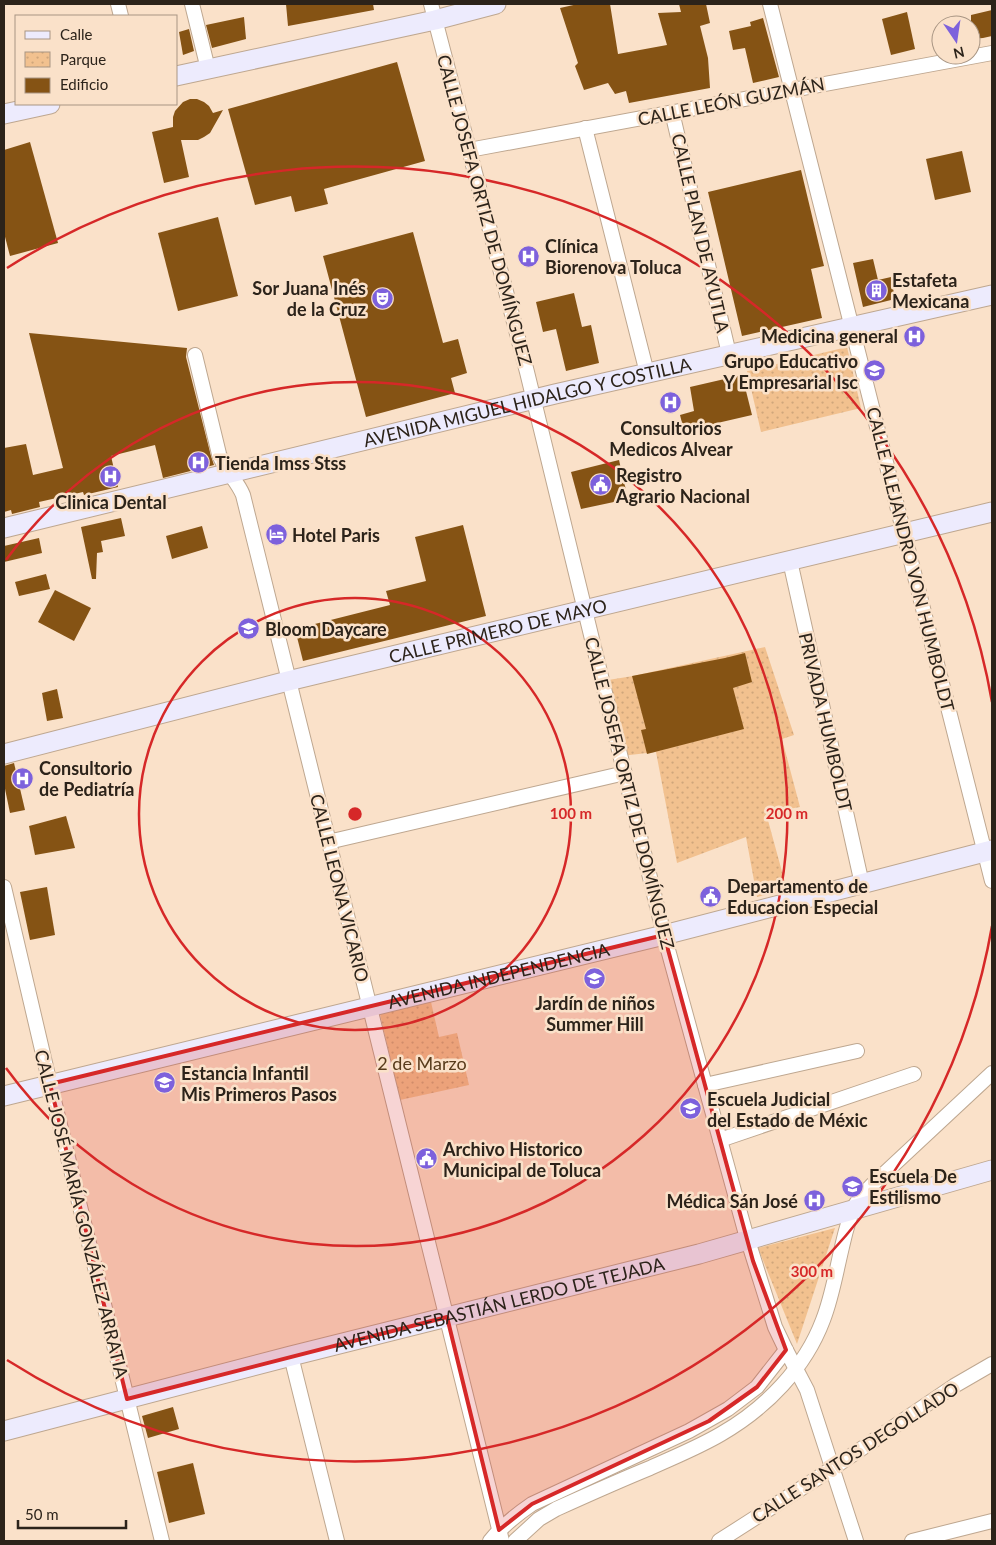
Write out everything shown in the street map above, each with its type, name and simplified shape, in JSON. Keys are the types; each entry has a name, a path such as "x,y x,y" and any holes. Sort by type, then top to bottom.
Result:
{"main road":[{"path":"178,76 433,12 496,4"},
{"path":"4,114 45,105"},
{"name":"AVENIDA MIGUEL HIDALGO Y COSTILLA","path":"4,528 228,472 647,373 992,295"},
{"name":"CALLE PRIMERO DE MAYO","path":"4,754 288,680 992,512"},
{"name":"AVENIDA INDEPENDENCIA","path":"4,1096 664,935 989,851"},
{"name":"AVENIDA SEBASTIÁN LERDO DE TEJADA","path":"4,1432 291,1356 621,1274 748,1240 854,1208 992,1170"}],"street":[{"path":"192,4 208,69"},
{"name":"CALLE ALEJANDRO VON HUMBOLDT","path":"770,4 853,326 904,534 989,851 992,881"},
{"name":"CALLE JOSEFA ORTIZ DE DOMÍNGUEZ","path":"433,12 534,400 664,935 720,1140 775,1327 807,1390 856,1541"},
{"name":"CALLE LEÓN GUZMÁN","path":"469,150 992,53"},
{"name":"CALLE PLAN DE AYUTLA","path":"672,112 729,354"},
{"path":"585,128 647,373"},
{"name":"CALLE LEONA VICARIO","path":"195,355 222,464 240,487 501,1535"},
{"name":"PRIVADA HUMBOLDT","path":"790,561 862,884"},
{"path":"328,842 625,773"},
{"name":"CALLE JOSÉ MARÍA GONZÁLEZ ARRATIA","path":"4,887 50,1084 162,1541"},
{"path":"705,1085 857,1050"},
{"path":"515,1541 538,1519 556,1509 722,1434 767,1401 782,1386 808,1351 822,1322 834,1286 846,1228 854,1208 863,1194 992,1073"},
{"path":"720,1140 914,1074"},
{"path":"490,1541 501,1535 515,1515 540,1499 689,1431 728,1409 757,1386 786,1350"},
{"path":"291,1356 337,1541"},
{"name":"CALLE SANTOS DEGOLLADO","path":"719,1541 833,1468 954,1386 992,1364"},
{"path":"912,1541 957,1536 992,1521"}],"highlighted area":[{"path":"664,935 753,1261 786,1350 757,1387 709,1421 532,1504 499,1530 447,1317 127,1399 50,1084"}],"green space":[{"path":"847,347 861,408 761,432 747,371"},
{"path":"765,647 794,735 782,739 800,807 766,813 787,890 757,897 746,837 677,863 656,752 621,756 602,681"},
{"name":"2 de Marzo","path":"431,1002 439,1037 457,1033 469,1085 400,1100 380,1014"},
{"path":"835,1228 797,1344 758,1248"}],"building":[{"path":"286,4 373,4 374,10 288,26"},
{"path":"578,4 610,4 618,54 667,45 658,13 681,12 679,4 706,4 710,23 700,26 708,58 710,88 629,103 626,91 615,94 608,83 584,90 575,66 578,63 560,8"},
{"path":"992,10 992,36 981,38 981,15 971,15"},
{"path":"907,12 915,49 891,55 882,19"},
{"path":"244,17 246,39 212,48 206,25"},
{"path":"763,18 779,77 753,83 745,48 733,50 729,31 751,26 750,22"},
{"path":"189,29 194,51 183,55 179,32"},
{"path":"397,62 425,161 324,189 328,204 295,212 291,196 255,205 228,109"},
{"path":"190,99 204,102 213,113 223,110 210,133 198,140 181,140 189,177 164,183 152,132 173,127 175,111 183,102"},
{"path":"30,142 58,243 10,256 4,233 4,150"},
{"path":"962,151 971,192 935,200 926,159"},
{"path":"801,170 824,266 811,269 822,318 742,336 708,192"},
{"path":"218,217 238,296 178,311 158,233"},
{"name":"Sor Juana Inés de la Cruz","path":"413,232 443,343 458,339 467,373 451,378 455,393 366,417 323,256"},
{"name":"Estafeta Mexicana","path":"873,259 878,280 891,277 895,299 863,307 853,263"},
{"path":"574,293 582,327 591,325 599,363 566,371 556,329 543,332 536,302"},
{"path":"29,333 187,348 186,357 214,465 163,478 155,445 111,456 118,487 84,495 83,492 39,502 40,507 12,514 11,510 4,512 4,448 26,444 33,475 63,468"},
{"path":"742,375 752,415 713,424 715,433 701,436 699,428 684,431 680,415 694,411 690,387"},
{"name":"Registro Agrario Nacional","path":"619,460 628,499 581,509 571,472"},
{"path":"121,518 125,536 101,541 103,552 97,553 96,579 92,579 81,527"},
{"path":"463,525 486,616 303,661 295,629 390,605 386,591 426,581 415,537"},
{"path":"202,526 208,548 172,559 166,536"},
{"path":"39,538 42,553 4,562 4,546"},
{"path":"46,574 50,589 19,596 15,582"},
{"path":"55,590 91,608 74,641 38,622"},
{"path":"745,653 752,682 733,688 744,729 647,754 641,730 646,729 632,676"},
{"path":"57,689 63,718 47,721 42,693"},
{"path":"14,763 25,810 10,813 4,784 4,766"},
{"path":"66,816 75,848 35,855 29,826"},
{"path":"47,887 55,935 30,940 20,892"},
{"path":"173,1407 179,1429 148,1438 142,1416"},
{"path":"193,1463 205,1514 169,1523 157,1472"}],"place":[{"name":"Clínica Biorenova Toluca","path":"529,256"},
{"name":"Estafeta Mexicana","path":"876,290"},
{"name":"Sor Juana Inés de la Cruz","path":"382,298"},
{"name":"Medicina general","path":"914,336"},
{"name":"Grupo Educativo Y Empresarial Isc","path":"874,371"},
{"name":"Consultorios Medicos Alvear","path":"671,403"},
{"name":"Tienda Imss Stss","path":"199,463"},
{"name":"Clinica Dental","path":"111,477"},
{"name":"Registro Agrario Nacional","path":"600,485"},
{"name":"Hotel Paris","path":"276,535"},
{"name":"Bloom Daycare","path":"249,629"},
{"name":"Consultorio de Pediatría","path":"23,778"},
{"name":"Departamento de Educacion Especial","path":"711,896"},
{"name":"Jardín de niños Summer Hill","path":"595,978"},
{"name":"Estancia Infantil Mis Primeros Pasos","path":"165,1083"},
{"name":"Escuela Judicial del Estado de Méxic","path":"691,1109"},
{"name":"Archivo Historico Municipal de Toluca","path":"427,1159"},
{"name":"Escuela De Estilismo","path":"853,1186"},
{"name":"Médica Sán José","path":"814,1201"}]}
